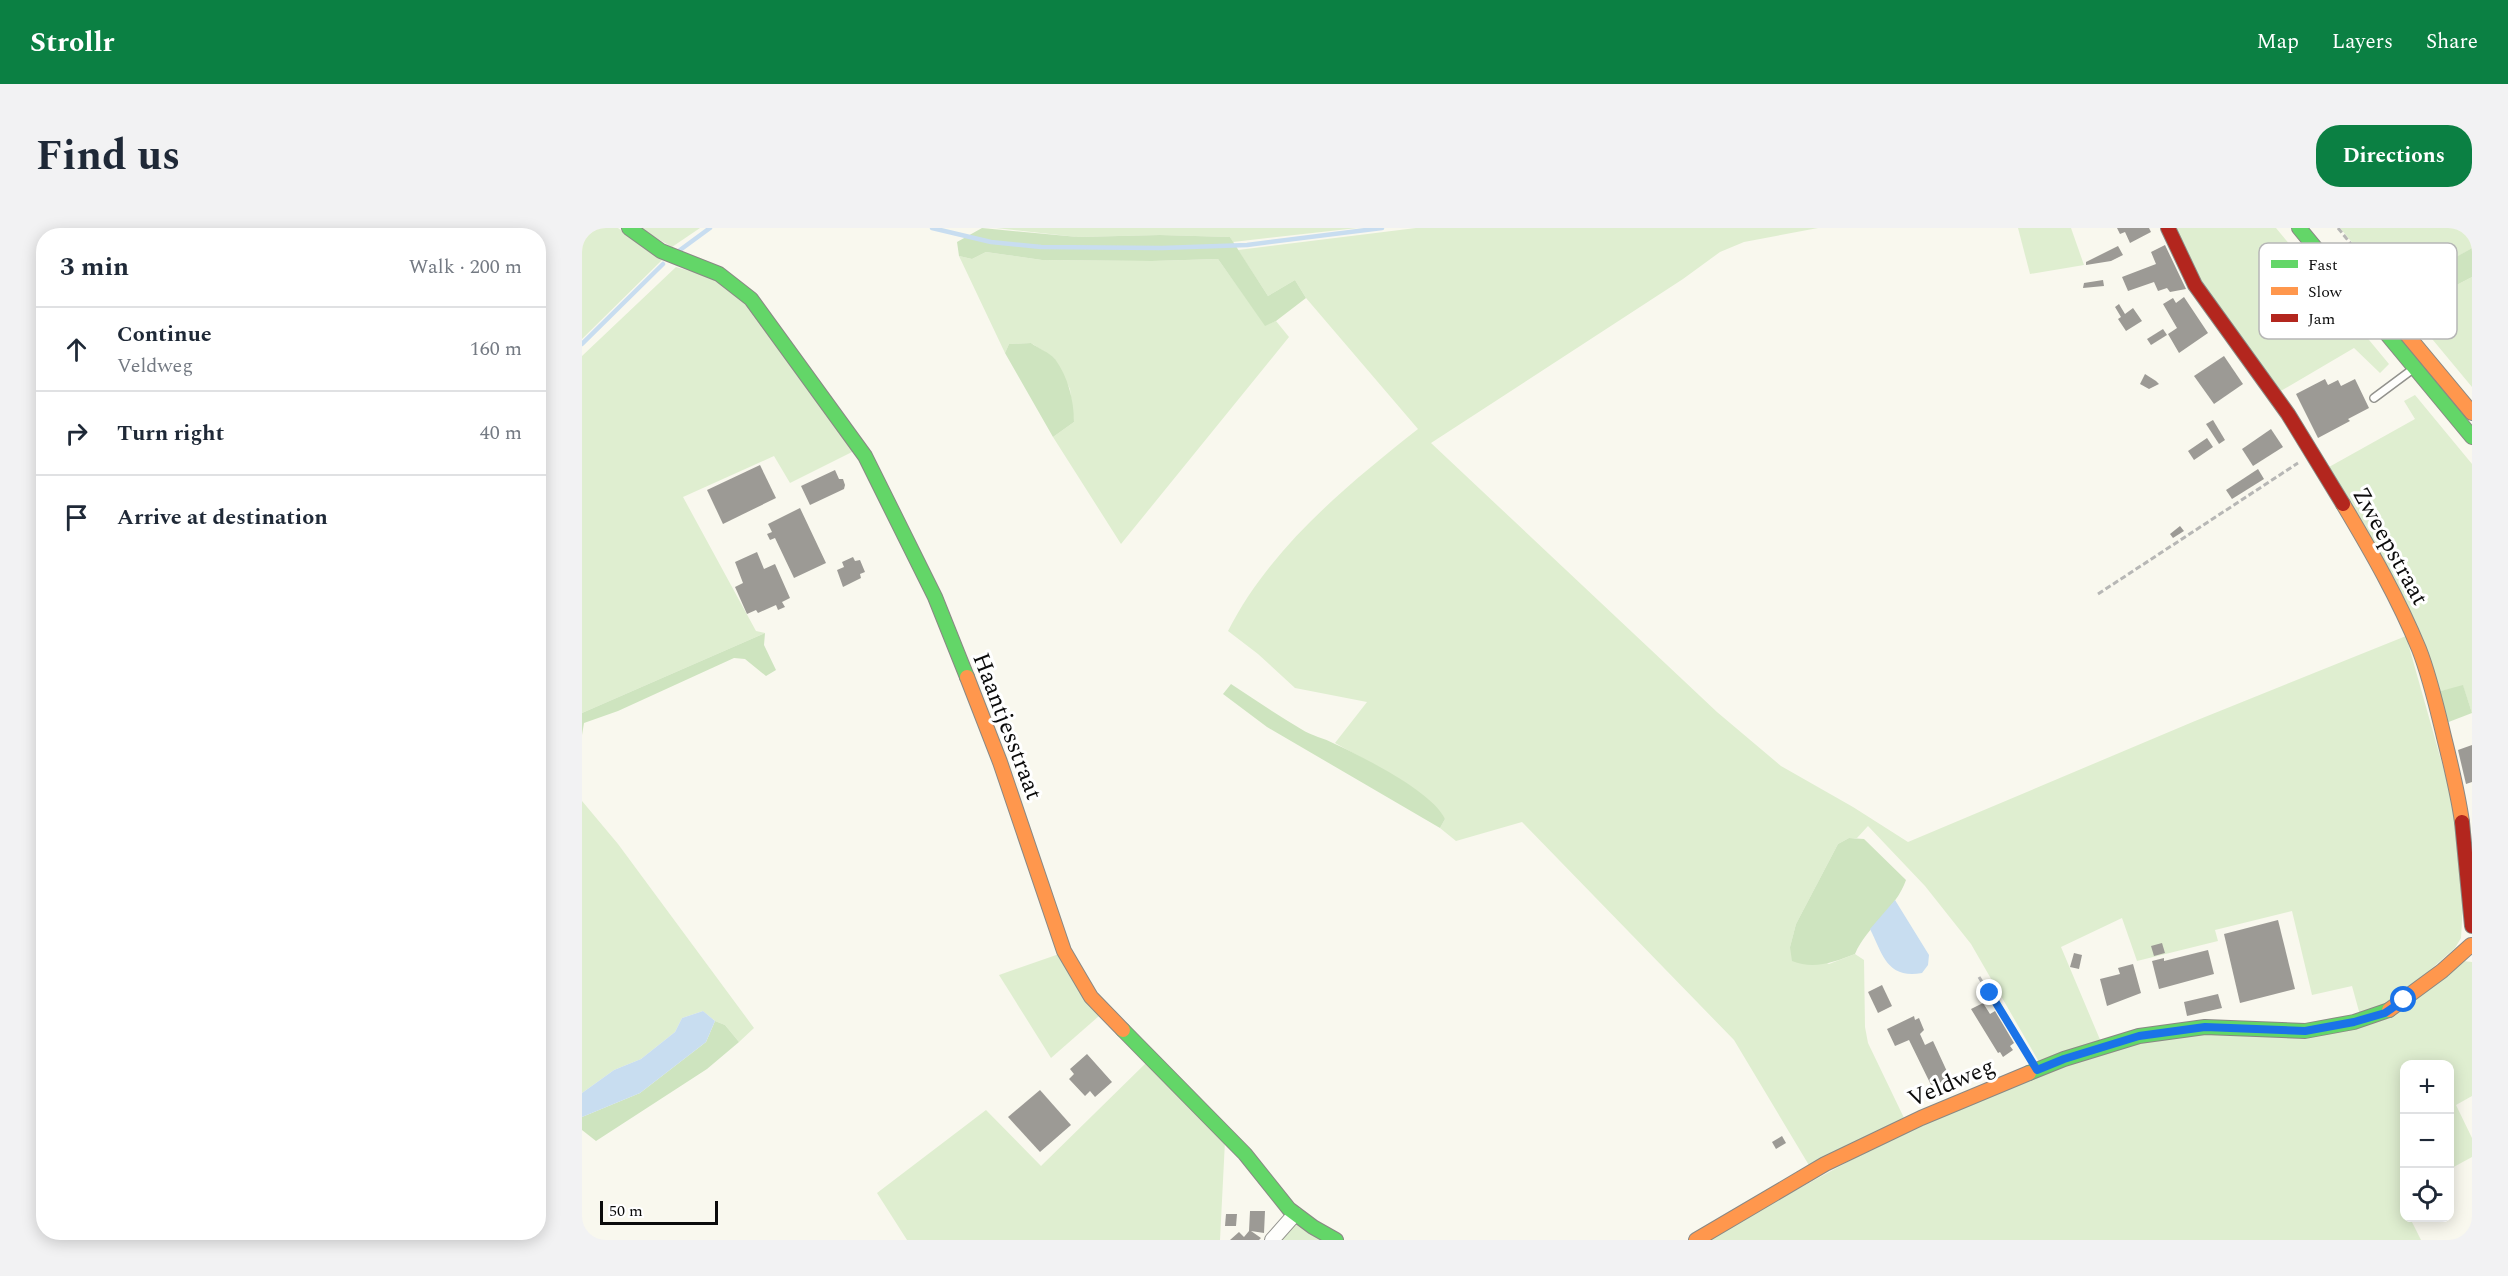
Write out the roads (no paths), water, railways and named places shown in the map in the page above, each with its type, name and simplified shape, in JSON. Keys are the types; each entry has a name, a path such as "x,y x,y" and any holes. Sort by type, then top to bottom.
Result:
{"street":[{"name":"Haantjesstraat","path":"629,228 661,251 719,274 751,299 865,456 935,597 1000,762 1064,951 1091,997 1245,1154 1289,1209 1313,1227 1336,1240"},
{"name":"Zweepstraat","path":"2168,228 2195,285 2288,414 2371,550 2398,602 2420,652 2462,800 2472,926"},
{"path":"2299,228 2311,243"},
{"path":"2390,339 2472,437"},
{"path":"2410,339 2472,413"},
{"name":"Veldweg","path":"1696,1240 1825,1164 1921,1118 2037,1070 2106,1045 2139,1036 2205,1027 2305,1031 2354,1022 2385,1013 2442,971 2472,942"},
{"path":"1272,1240 1295,1214"}],"lane":[{"path":"2374,398 2426,358"}],"water":[{"path":"1895,900 1929,955 1928,965 1922,973 1910,974 1894,969 1883,956 1870,929"},
{"path":"703,1011 715,1021 706,1042 640,1093 582,1117 582,1093 614,1070 641,1059 675,1032 682,1018"}],"waterway":[{"path":"680,250 710,228"},
{"path":"932,228 991,242 1041,247 1162,248 1247,245 1382,228"},
{"path":"582,344 663,264"}]}
